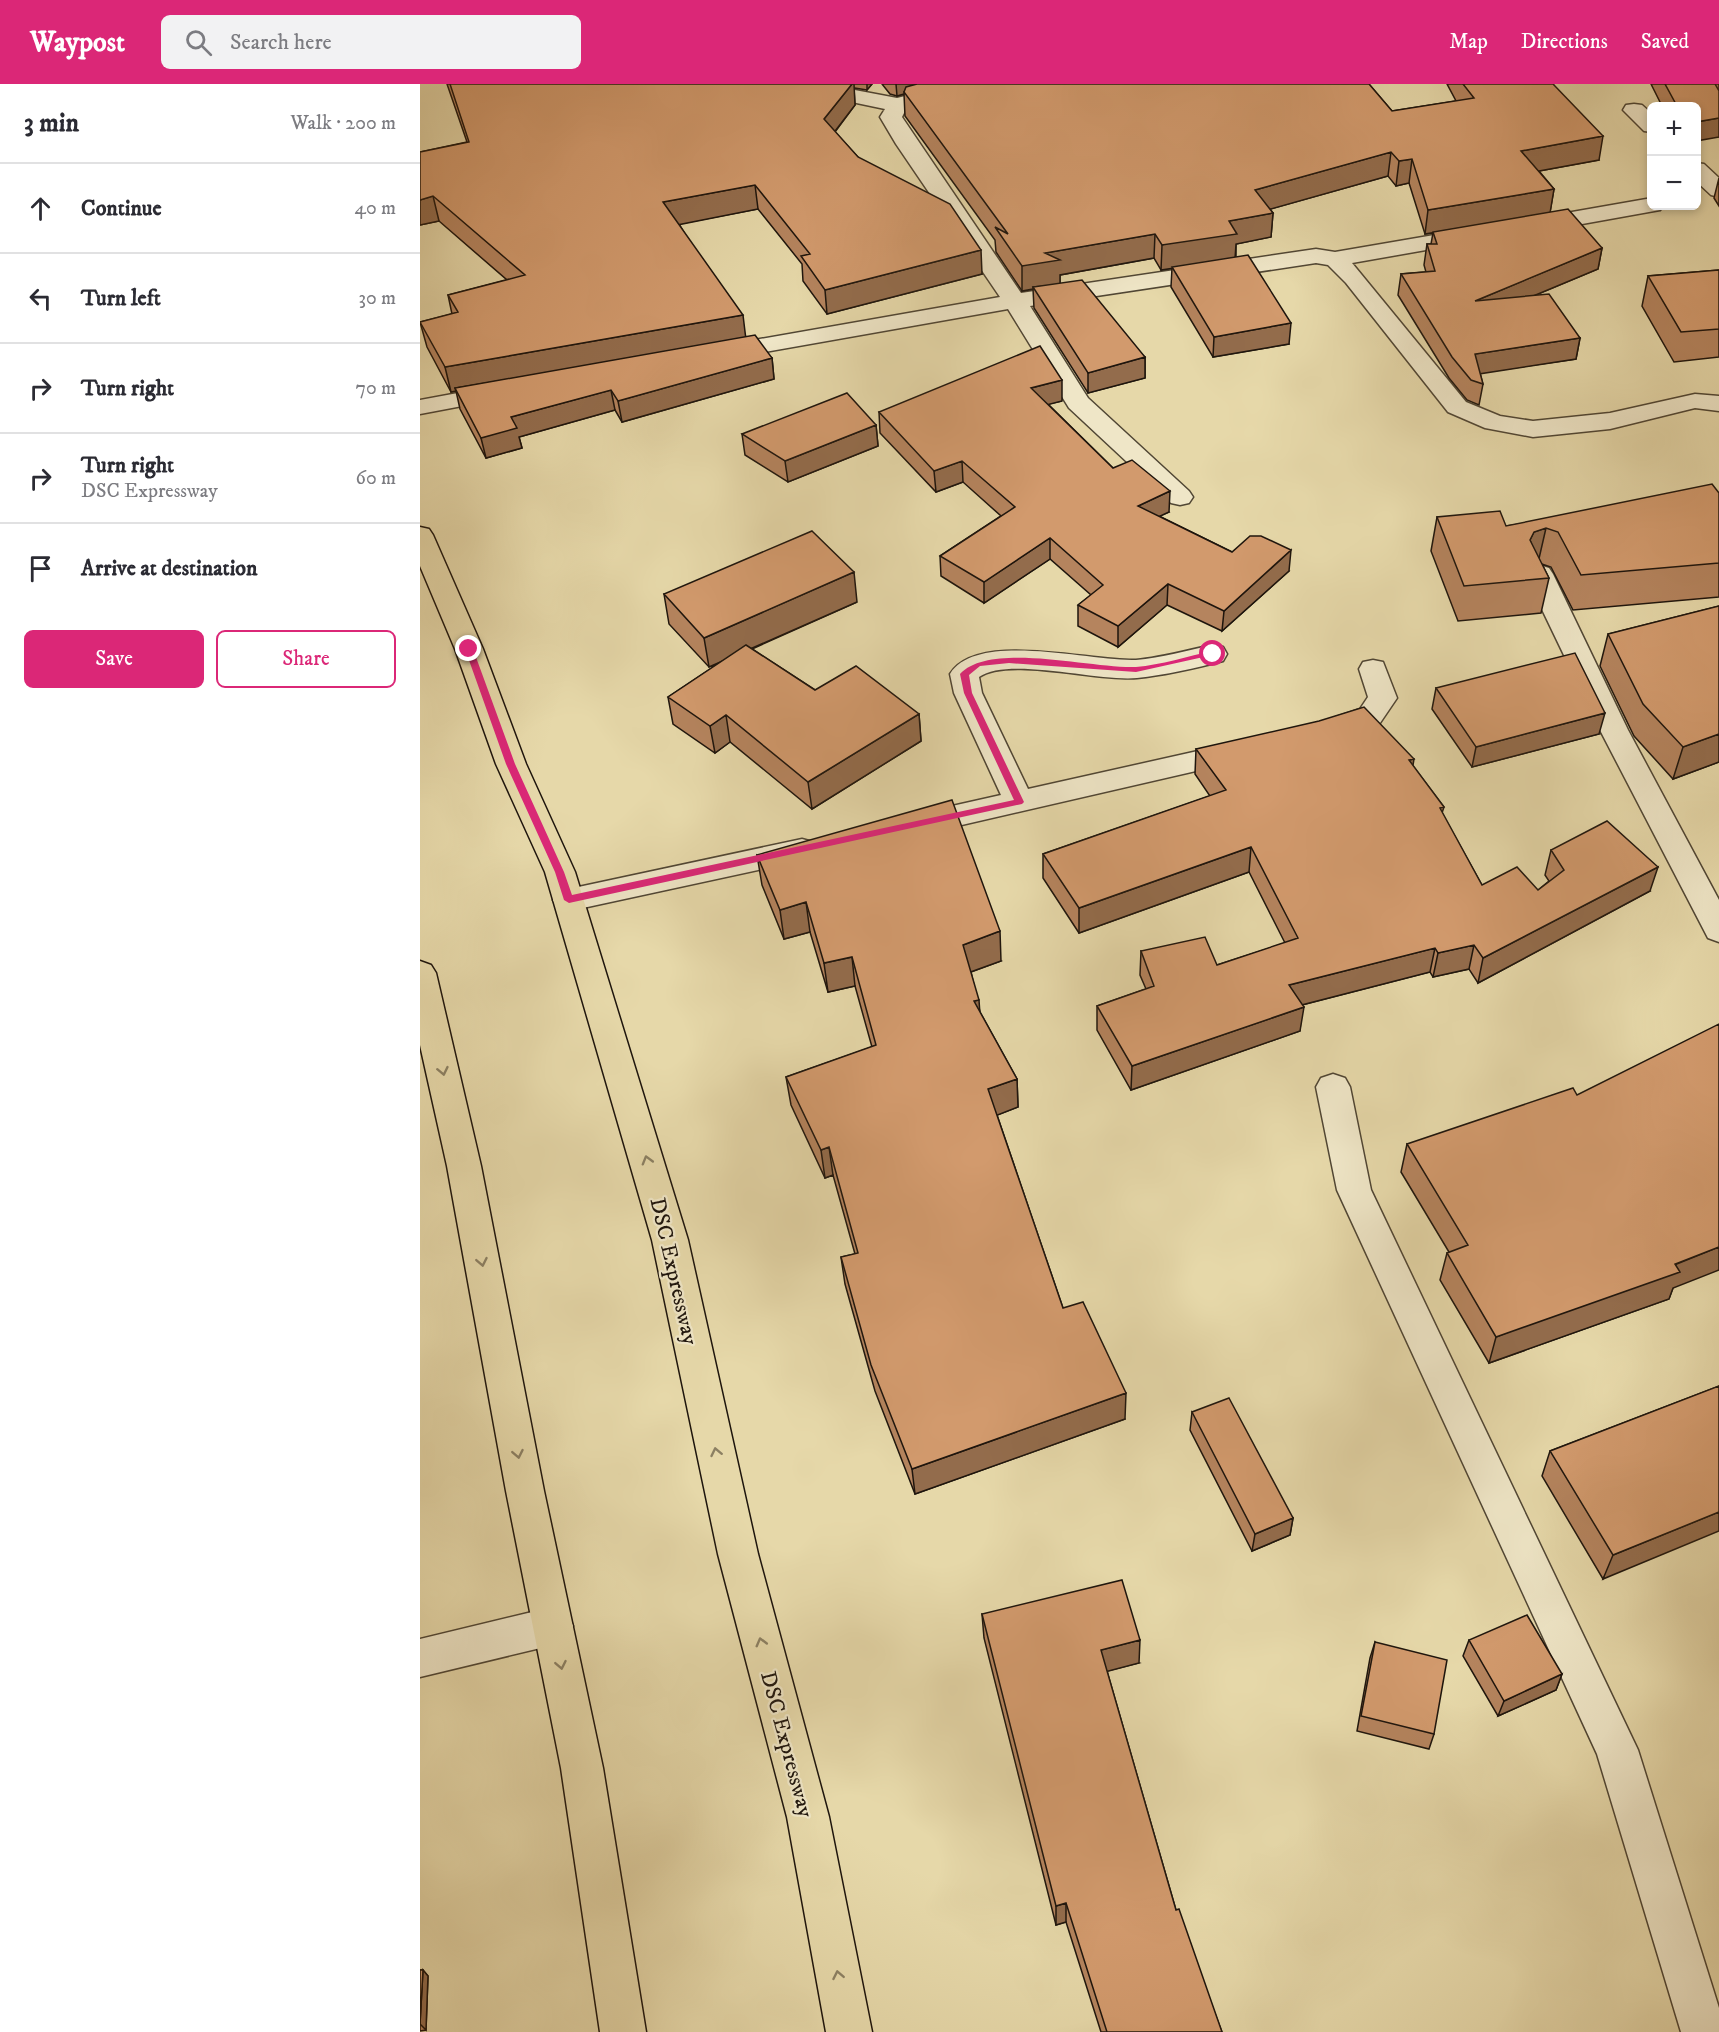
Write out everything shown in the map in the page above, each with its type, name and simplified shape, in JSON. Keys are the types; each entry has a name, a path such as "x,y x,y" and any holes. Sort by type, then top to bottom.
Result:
{"main road":[{"name":"DSC Expressway","path":"420,535 469,649 511,764 560,872 670,1240 738,1554 808,1817 849,2032"},
{"path":"420,973 464,1166 582,1768 623,2032"}],"street":[{"path":"791,84 898,105 925,97 1013,84"},
{"path":"898,105 891,117 907,144 1016,301 1078,404 1180,497"},
{"path":"1634,110 1647,122"},
{"path":"1701,174 1719,192"},
{"path":"1701,196 1719,192"},
{"path":"697,357 1016,301 1316,256 1335,260 1647,206"},
{"path":"1335,260 1354,278 1457,407 1494,423 1533,429 1610,421 1695,401 1719,404"},
{"path":"420,407 523,388"},
{"path":"1539,574 1614,730 1719,930"},
{"path":"1019,802 968,693 964,674 978,664 1009,660 1136,669 1213,654"},
{"path":"1304,737 1370,716 1383,698 1373,669"},
{"path":"885,832 1269,745"},
{"path":"569,900 829,844"},
{"path":"1333,1087 1354,1190 1617,1750 1704,2032"},
{"path":"420,1658 553,1626"}],"building":[{"path":"450,84 852,84 824,119 858,157 950,204 981,250 825,290 801,256 810,254 755,185 663,202 743,315 445,367 420,322 458,312 448,295 525,275 433,196 420,200 420,152 469,142"},
{"path":"917,84 1369,84 1392,111 1474,98 1463,84 1553,84 1603,136 1521,151 1554,189 1428,210 1412,159 1399,161 1391,152 1255,190 1273,213 1229,221 1237,234 1162,245 1155,234 1045,253 1060,260 1022,266 995,227 1008,234 904,92 906,87"},
{"path":"1665,84 1715,84 1719,91 1719,118 1701,121 1701,102 1675,102"},
{"path":"1568,209 1602,248 1475,301 1549,294 1580,338 1475,354 1483,384 1471,380 1452,357 1401,274 1435,271 1427,244 1437,244 1433,232"},
{"path":"1248,255 1291,323 1214,337 1172,267"},
{"path":"1719,270 1719,329 1681,332 1648,276"},
{"path":"1082,280 1145,357 1088,373 1033,287"},
{"path":"755,335 772,358 618,401 611,390 511,417 517,428 481,438 455,388"},
{"path":"1040,346 1062,380 1031,388 1113,468 1132,460 1170,491 1138,506 1232,552 1250,536 1261,536 1291,550 1224,611 1168,584 1118,626 1078,605 1103,585 1050,538 984,582 940,556 1015,507 962,461 934,471 879,412"},
{"path":"847,393 876,425 785,461 742,434"},
{"path":"1712,484 1719,493 1719,563 1581,575 1558,532 1546,528 1534,532 1530,540 1549,578 1464,586 1437,517 1500,511 1506,526"},
{"path":"812,531 854,572 704,638 664,594"},
{"path":"1719,606 1719,734 1683,747 1643,704 1608,634"},
{"path":"746,645 815,690 856,666 919,714 808,782 726,715 710,726 668,697"},
{"path":"1575,653 1605,713 1476,747 1436,688"},
{"path":"1364,707 1414,759 1409,760 1444,807 1440,808 1482,885 1517,867 1538,890 1564,870 1551,850 1607,821 1658,867 1483,958 1474,945 1438,953 1435,948 1289,985 1304,1007 1132,1066 1097,1006 1154,986 1141,951 1205,937 1217,965 1298,938 1251,847 1079,908 1043,854 1226,790 1196,749 1319,721"},
{"path":"952,800 1000,931 963,945 979,1000 974,1001 1017,1079 988,1089 1063,1308 1083,1302 1126,1393 912,1469 871,1365 841,1257 858,1253 829,1147 821,1150 786,1077 876,1045 852,957 824,963 806,902 780,910 757,855"},
{"path":"1719,1024 1719,1247 1675,1264 1680,1272 1496,1337 1447,1253 1468,1245 1407,1144 1573,1088 1577,1095"},
{"path":"1719,1386 1719,1512 1613,1555 1550,1451"},
{"path":"1229,1398 1293,1518 1255,1534 1192,1412"},
{"path":"1122,1580 1140,1640 1101,1650 1176,1910 1179,1909 1222,2032 1107,2032 1066,1903 1056,1906 982,1614"},
{"path":"1527,1615 1562,1674 1504,1701 1469,1640"},
{"path":"1375,1642 1447,1660 1434,1734 1361,1716"},
{"path":"420,1970 423,1970 420,2024"}],"route":[{"path":"469,649 511,764 560,872 569,900 1019,802 968,693 964,674 978,664 1009,660 1136,669 1213,654"}]}
